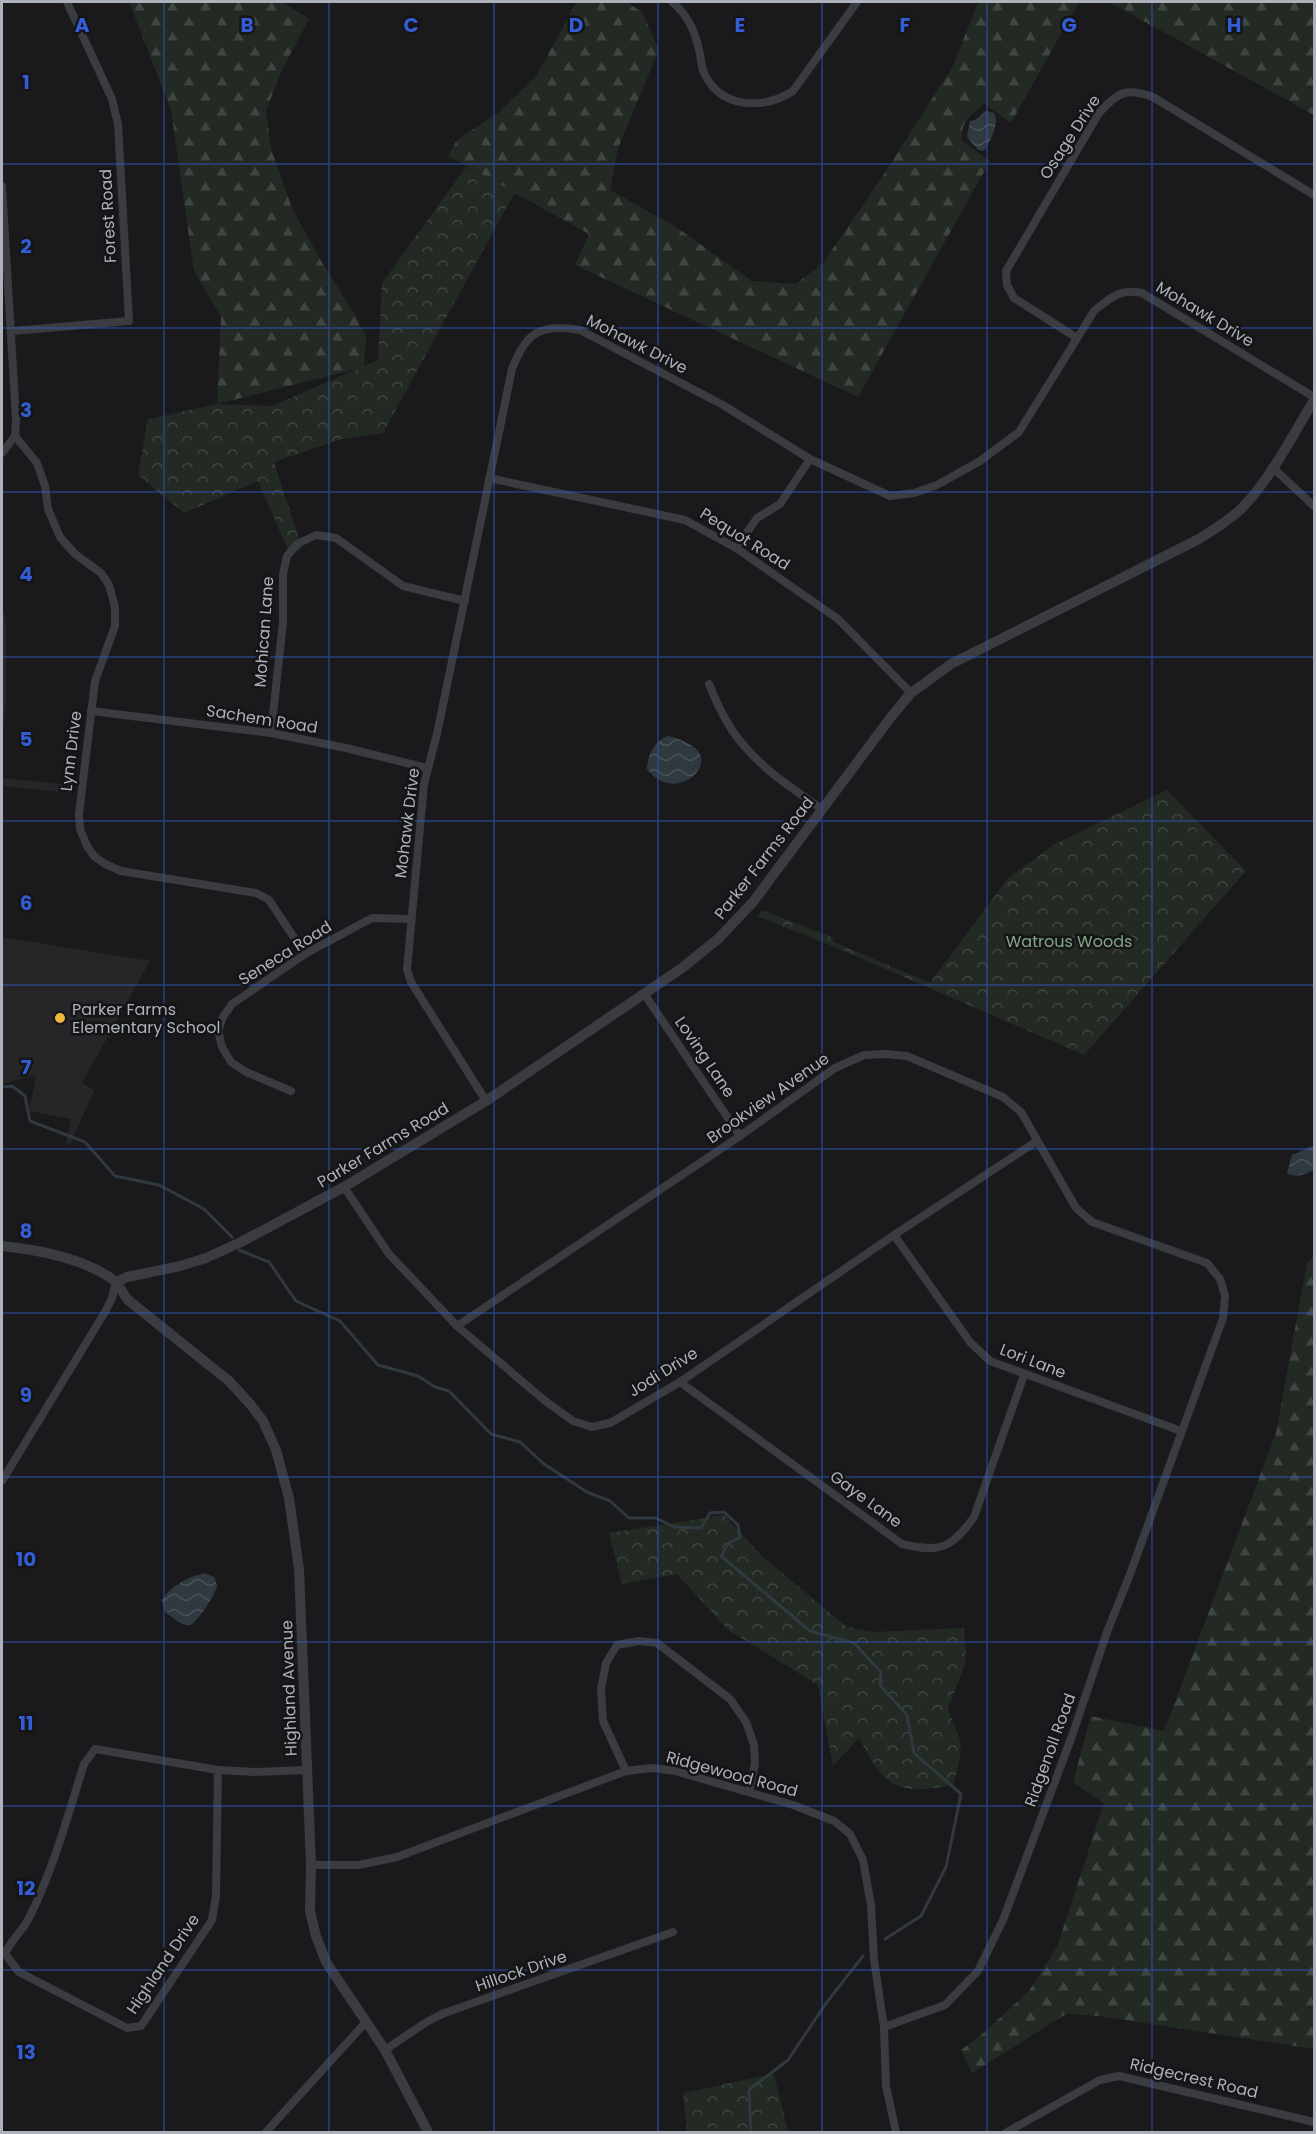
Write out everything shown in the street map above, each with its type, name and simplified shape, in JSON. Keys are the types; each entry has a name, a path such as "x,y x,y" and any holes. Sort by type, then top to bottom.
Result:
{"street":[{"name":"Forest Road","path":"12,331 129,321 118,124 112,99 67,2"},
{"path":"672,2 688,20 696,36 703,70 709,81 732,99 758,105 780,99 793,91 857,2"},
{"name":"Osage Drive","path":"1077,338 1014,298 1007,285 1006,271 1099,113 1113,97 1140,92 1153,97 1314,195"},
{"path":"2,186 12,331 15,436 2,453"},
{"name":"Mohawk Drive","path":"486,1101 411,982 407,969 427,768 437,734 512,369 520,348 531,337 548,328 564,327 580,330 723,405 810,459 890,496 914,493 937,484 980,461 1019,432 1094,311 1110,298 1129,290 1142,294 1314,398"},
{"name":"Parker Farms Road","path":"116,1282 127,1277 206,1258 344,1187 486,1101 645,995 691,961 734,923 911,693 951,664 1197,540 1220,526 1243,507 1272,467 1314,398"},
{"name":"Lynn Drive","path":"15,436 38,463 45,486 48,509 60,537 75,554 101,573 109,585 115,607 115,626 95,681 79,814 80,830 94,856 121,871 256,893 269,900 305,954"},
{"path":"736,548 757,518 780,504 810,459"},
{"path":"1272,467 1314,506"},
{"name":"Pequot Road","path":"489,478 685,520 736,548 838,619 911,693"},
{"name":"Mohican Lane","path":"271,733 283,622 283,574 286,556 297,544 316,535 336,537 403,586 465,601"},
{"path":"709,684 721,712 740,741 772,774 822,809"},
{"name":"Sachem Road","path":"92,711 271,733 427,768"},
{"name":"Seneca Road","path":"291,1091 246,1072 231,1062 222,1047 218,1030 232,1004 305,954 372,918 411,919"},
{"name":"Loving Lane","path":"645,995 740,1136"},
{"name":"Brookview Avenue","path":"457,1326 740,1136 835,1068 864,1055 907,1056 1003,1097 1021,1112 1076,1208 1092,1222 1207,1263 1220,1279 1225,1296 1223,1318 1181,1431"},
{"name":"Jodi Drive","path":"344,1187 388,1254 457,1326 544,1400 573,1421 592,1427 610,1423 680,1382 894,1235 1037,1141"},
{"name":"Lori Lane","path":"894,1235 970,1342 990,1361 1181,1431"},
{"path":"2,1246 73,1261 99,1271 116,1282 105,1312 2,1481"},
{"name":"Highland Avenue","path":"116,1282 128,1300 229,1381 252,1405 276,1450 289,1498 299,1569 311,1865 310,1911 326,1962 385,2050 428,2133"},
{"name":"Gaye Lane","path":"680,1382 902,1544 925,1549 943,1547 962,1534 974,1517 1024,1375"},
{"name":"Ridgenoll Road","path":"884,2027 945,2005 978,1971 1003,1920 1072,1736 1107,1632 1130,1577 1181,1431"},
{"path":"626,1771 603,1721 601,1689 606,1663 617,1645 639,1641 657,1643 730,1699 746,1722 754,1745 755,1764 749,1792"},
{"name":"Highland Drive","path":"219,1770 216,1896 212,1920 141,2026 127,2028 19,1972 5,1954 11,1941 29,1919 46,1882 84,1764 95,1749 219,1770 255,1772 307,1770"},
{"name":"Ridgewood Road","path":"311,1865 359,1865 398,1857 626,1771 652,1768 675,1771 749,1792 793,1805 834,1821 850,1834 863,1860 884,2027 886,2086 896,2133"},
{"name":"Hillock Drive","path":"385,2050 424,2023 442,2014 673,1932"},
{"path":"266,2133 366,2022"},
{"name":"Ridgecrest Road","path":"1007,2133 1100,2080 1119,2076 1314,2122"}],"shaded area":[{"path":"2,604 6,621 6,706 2,733"},
{"path":"2,778 71,785 70,793 2,786"},
{"name":"Parker Farms Elementary School","path":"2,937 150,961 82,1083 94,1090 70,1145 66,1143 71,1119 29,1111 36,1075 2,1084"}],"green space":[{"path":"129,2 282,2 309,19 283,68 266,110 271,149 292,208 366,337 364,367 217,404 221,317 194,271 171,110"},
{"path":"580,2 626,2 642,12 659,50 618,148 610,190 676,227 752,281 796,284 823,263 884,174 953,66 978,2 1079,2 1011,123 984,104 964,124 962,141 990,161 858,397 575,265 589,234 448,156 457,140 498,113 537,75 575,5"},
{"path":"1109,2 1314,2 1314,115"},
{"path":"466,167 515,192 383,433 342,439 274,462 302,548 291,557 258,481 184,513 138,475 148,419 217,404 272,406 378,360 382,283"},
{"name":"Watrous Woods","path":"1167,790 1246,871 1084,1055 830,945 757,916 762,910 834,938 832,941 930,983 1008,878 1055,844"},
{"path":"1314,1257 1314,2049 1099,2016 1066,2014 972,2073 961,2050 980,2036 1029,1991 1057,1947 1104,1803 1073,1782 1091,1716 1164,1731 1276,1433 1307,1263"},
{"path":"724,1515 762,1556 847,1627 874,1632 964,1628 966,1655 964,1667 948,1708 960,1741 960,1760 953,1785 929,1789 908,1789 899,1786 881,1774 859,1738 833,1766 818,1685 727,1629 677,1574 622,1584 609,1533"},
{"path":"774,2074 788,2132 687,2132 683,2093"}],"water":[{"path":"986,111 994,113 996,122 984,151 978,150 967,137 970,121 975,120"},
{"path":"667,736 689,744 698,752 701,760 699,769 692,777 682,782 671,784 659,780 647,769 652,750"},
{"path":"1314,1147 1314,1169 1301,1175 1287,1173 1292,1155"},
{"path":"205,1573 214,1577 217,1586 210,1602 193,1623 184,1624 165,1612 162,1600 170,1590 186,1579"}],"waterway":[{"path":"2,1087 12,1086 25,1096 30,1121 85,1142 115,1176 159,1185 204,1209 232,1237"},
{"path":"239,1250 269,1262 296,1301 340,1321 378,1365 418,1376 435,1387 449,1391 491,1434 520,1442 544,1464 587,1492 610,1501 629,1518 656,1518 674,1527 701,1528 710,1513 724,1512 738,1525 740,1537 729,1543 721,1556 810,1631 854,1643 881,1672 880,1685 907,1715 914,1753 961,1794 946,1867 921,1916 885,1939"},
{"path":"751,2132 749,2090 788,2060 827,2002 863,1956"}],"place":[{"name":"Parker Farms Elementary School","path":"60,1018"}]}
